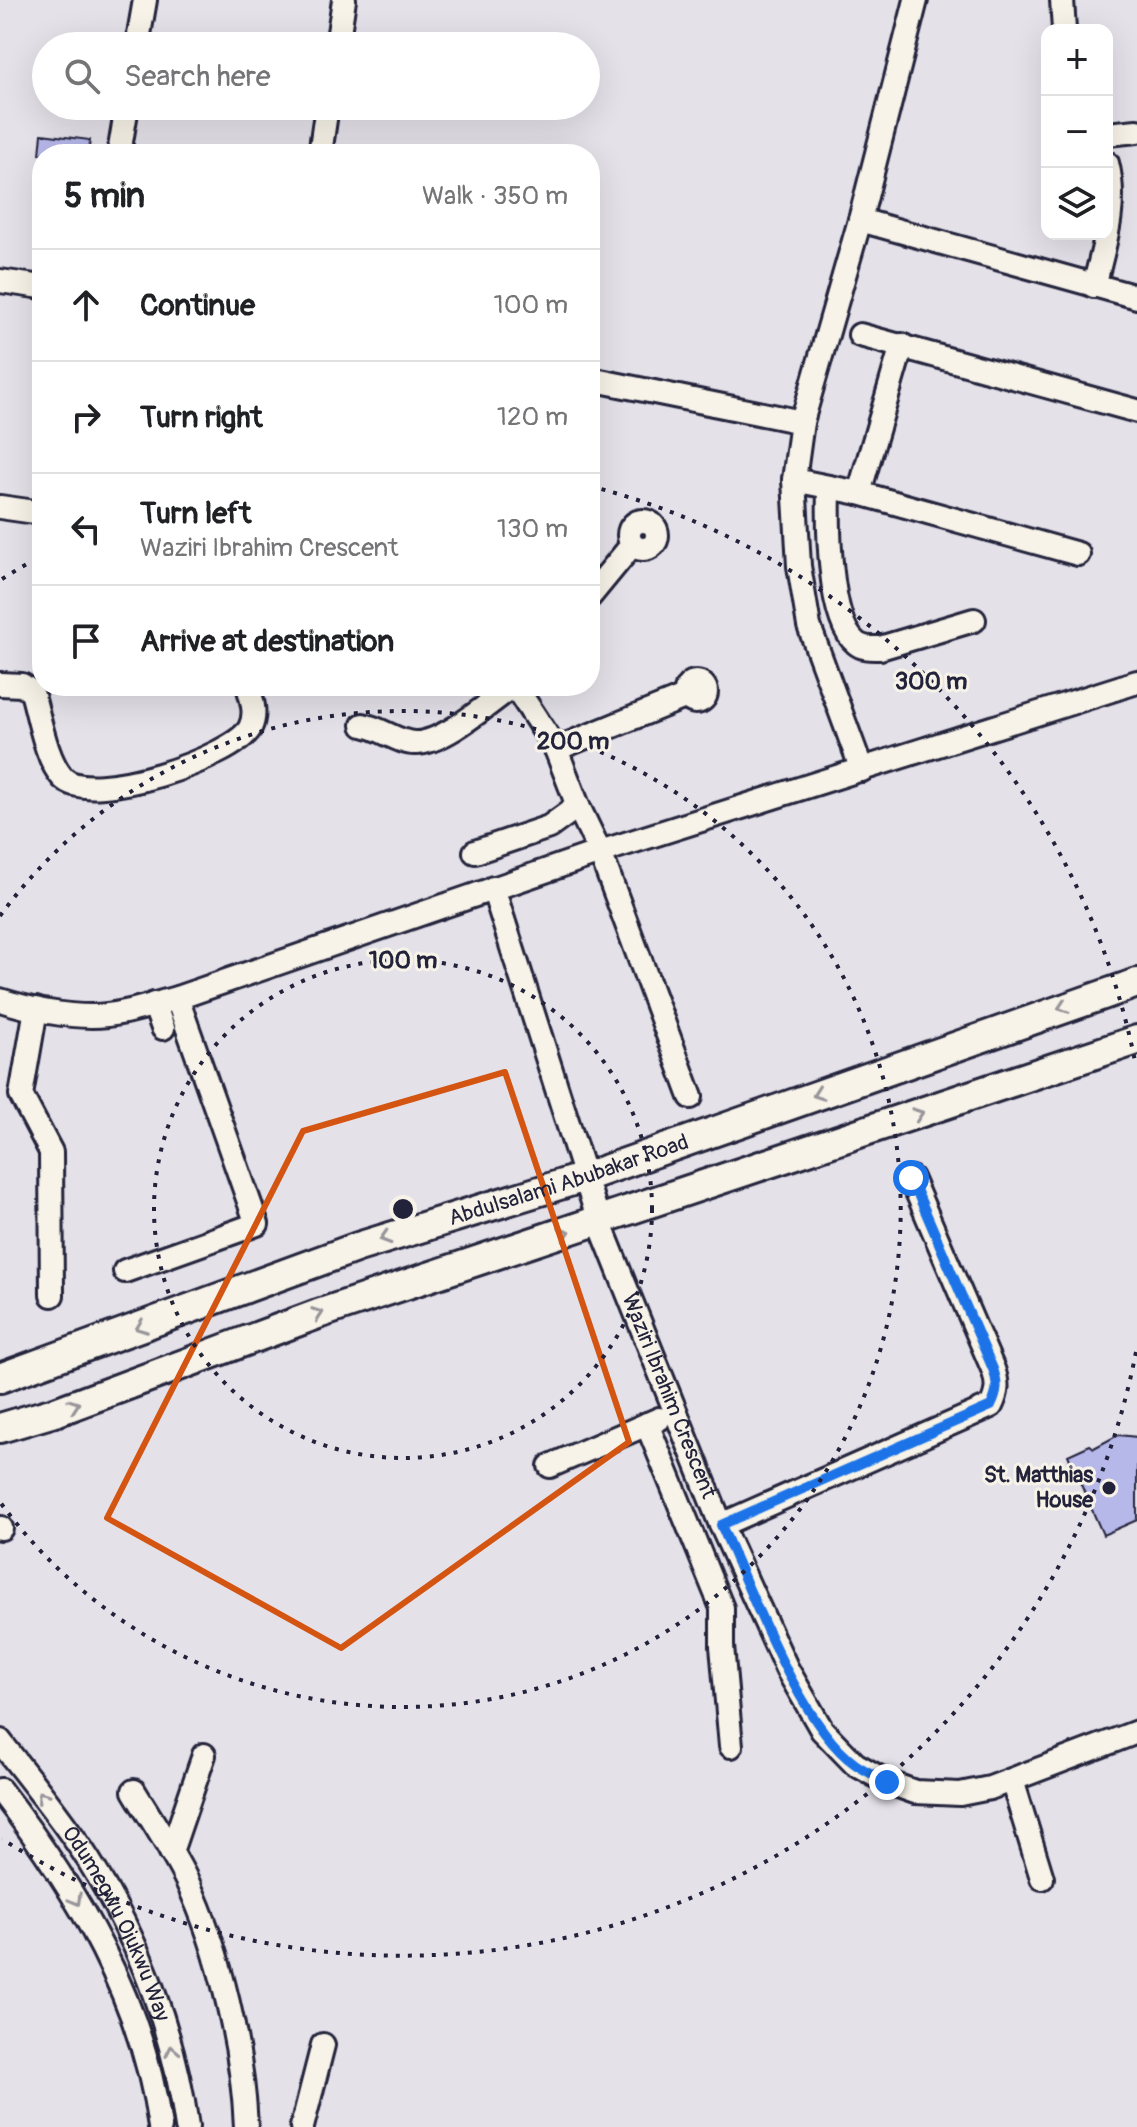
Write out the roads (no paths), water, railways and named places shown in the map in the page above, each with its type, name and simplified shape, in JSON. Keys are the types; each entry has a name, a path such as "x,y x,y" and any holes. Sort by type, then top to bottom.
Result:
{"main road":[{"name":"Abdulsalami Abubakar Road","path":"0,1378 358,1247 585,1177 1136,990"},
{"path":"0,1428 58,1411 318,1314 1137,1040"}],"street":[{"path":"139,32 145,0"},
{"path":"339,32 344,0"},
{"path":"862,770 809,626 799,566 794,480 802,422 860,220 916,0"},
{"path":"1062,0 1064,24"},
{"path":"121,144 125,120"},
{"path":"321,144 325,120"},
{"path":"1113,133 1137,131"},
{"path":"1094,286 1108,232 1112,200 1108,168"},
{"path":"860,220 1137,297"},
{"path":"0,281 32,286"},
{"path":"860,335 1137,411"},
{"path":"859,493 902,345"},
{"path":"600,381 802,422"},
{"path":"794,480 859,493 1078,554"},
{"path":"829,487 828,535 832,580 854,642 865,648 880,648 974,620"},
{"path":"0,507 32,512"},
{"path":"600,584 632,545"},
{"path":"0,1000 36,1009 90,1016 116,1014 177,998 600,852 1137,682"},
{"path":"0,684 22,685 32,692"},
{"path":"33,696 52,761 64,779 78,786 99,787 165,774 232,745 243,736 254,717 251,696"},
{"path":"363,725 378,727 414,744 449,731 500,696"},
{"path":"521,696 556,749 600,852 691,1097"},
{"path":"556,749 687,696"},
{"path":"475,852 549,827 578,806"},
{"name":"Waziri Ibrahim Crescent","path":"493,888 599,1221 721,1525 810,1713 855,1764 887,1782 915,1792 960,1794 990,1788 1137,1732"},
{"path":"125,1271 257,1224 177,998"},
{"path":"154,1004 163,1028"},
{"path":"36,1009 21,1095 51,1152 52,1295"},
{"path":"721,1525 991,1406 998,1383 911,1178"},
{"path":"550,1466 676,1412"},
{"path":"647,1424 722,1608 722,1646 731,1746"},
{"name":"Odumegwu Ojukwu Way","path":"0,1741 88,1859 125,1927 167,2028 187,2127"},
{"path":"171,1852 204,1755"},
{"path":"1012,1780 1042,1878"},
{"name":"Odumegwu Ojukwu Way","path":"0,1790 60,1874 104,1951 136,2023 155,2091 160,2127"},
{"path":"134,1791 171,1852 199,1910 220,1975 239,2054 246,2127"},
{"path":"302,2127 323,2045"}],"place":[{"name":"St. Matthias House","path":"1109,1488"}]}
